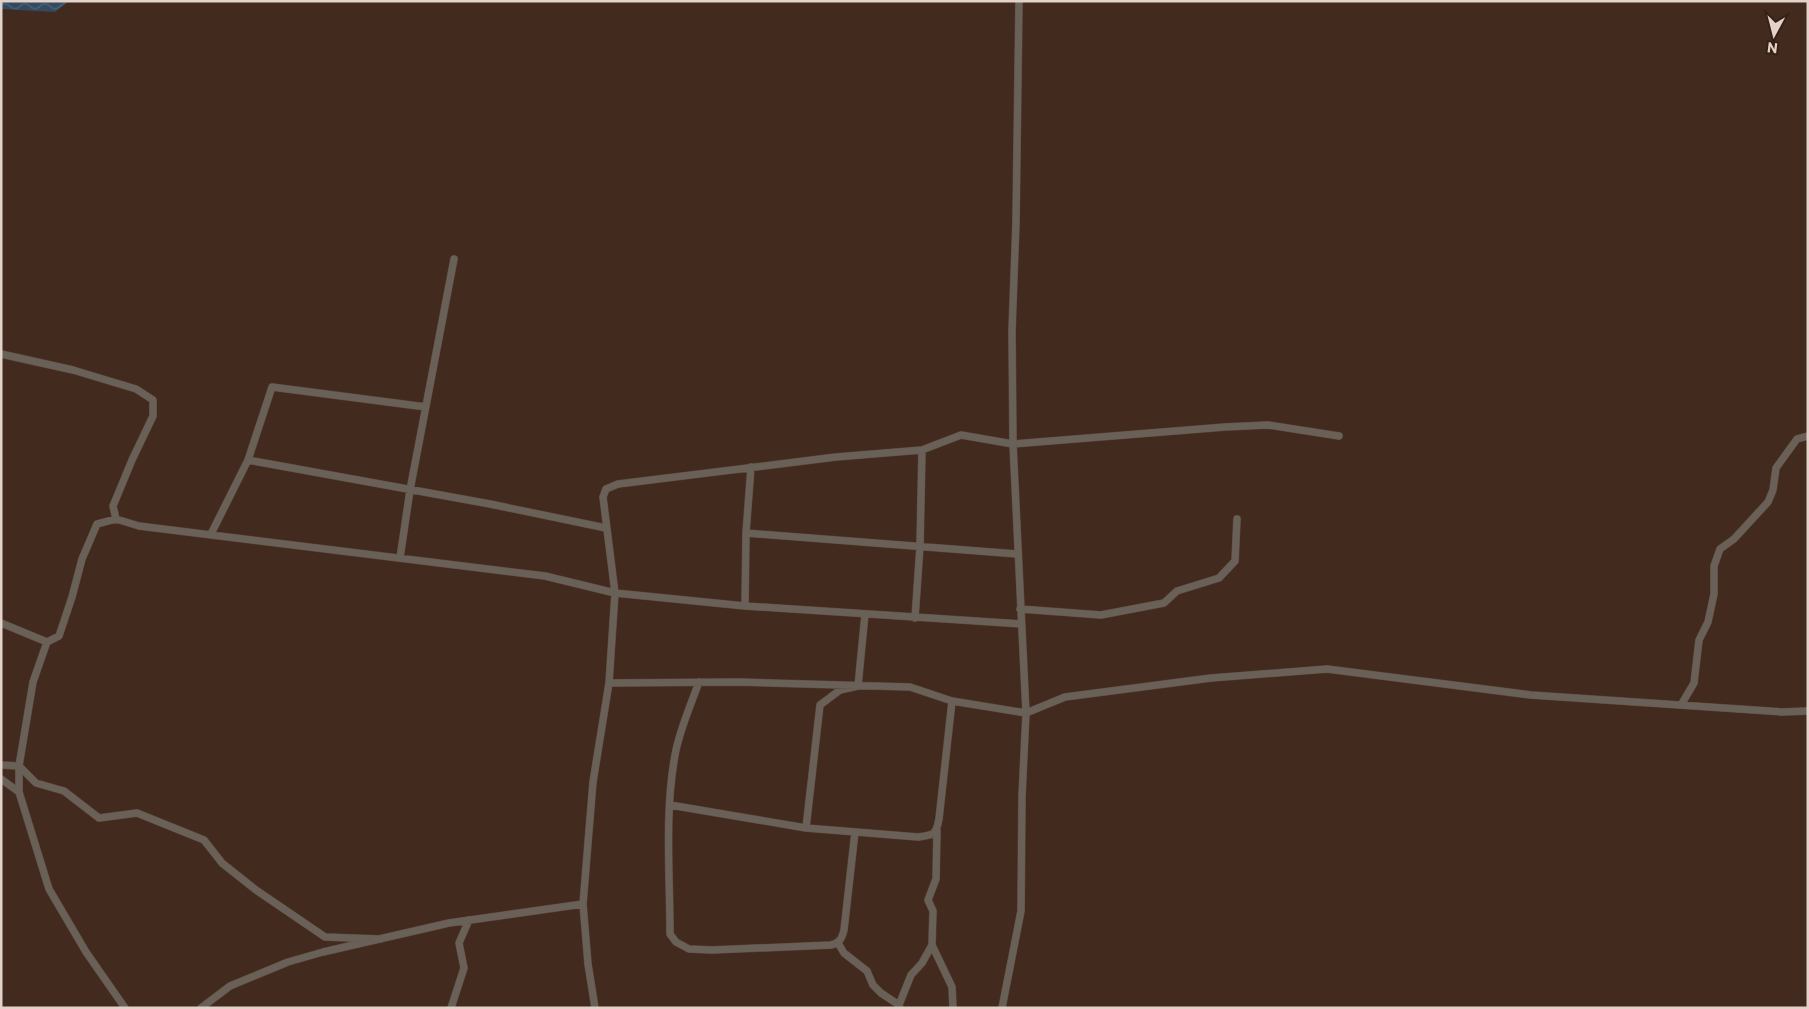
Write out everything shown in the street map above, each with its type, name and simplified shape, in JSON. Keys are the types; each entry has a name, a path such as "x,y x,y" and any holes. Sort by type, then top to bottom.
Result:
{"street":[{"path":"1002,1008 1021,911 1022,796 1026,713 1013,444 1012,331 1016,222 1019,1"},
{"path":"400,558 410,490 454,259"},
{"path":"1,354 73,370 136,389 153,400 153,416 113,506 116,519"},
{"path":"211,534 248,460 272,387 426,407"},
{"path":"595,1008 588,964 583,904 594,782 609,683 615,593 603,498 606,489 611,486 751,467 836,457 922,450 961,435 1013,444 1225,427 1268,426 1339,436"},
{"path":"1681,705 1694,684 1700,640 1708,622 1714,594 1714,566 1720,549 1734,539 1768,502 1773,490 1776,468 1797,439 1808,436"},
{"path":"915,618 920,546 922,450"},
{"path":"248,460 606,528"},
{"path":"745,606 746,533 751,467"},
{"path":"125,1008 86,952 49,888 19,792 19,766 33,682 47,642 59,636 82,559 97,524 116,519 139,526 545,576 615,593 745,606 1021,624"},
{"path":"1020,609 1102,615 1164,603 1177,591 1219,578 1236,560 1237,519"},
{"path":"746,533 1017,554"},
{"path":"858,686 865,614"},
{"path":"1,624 47,642"},
{"path":"609,683 699,682 910,687 952,701 1026,713 1065,697 1212,678 1327,669 1531,695 1782,712 1808,711"},
{"path":"699,682 686,715 676,750 670,805 670,934 676,942 689,949 712,950 831,945 838,943 842,938 844,930 855,832"},
{"path":"806,828 820,706 840,690 858,686"},
{"path":"952,701 937,831 936,879 928,900 933,910 932,945 952,987 953,1008"},
{"path":"1,766 19,766 36,783 64,791 99,818 137,813 204,840 222,863 256,890 325,937 380,939"},
{"path":"1,779 19,792"},
{"path":"670,805 806,828 918,837 932,835 937,831"},
{"path":"200,1008 230,986 288,962 380,939 469,920 583,904"},
{"path":"451,1008 464,968 459,943 469,920"},
{"path":"838,943 844,953 867,972 881,993 900,1006 911,975 922,963 932,945"}],"water":[{"path":"1,1 69,1 55,12 1,9"}]}
